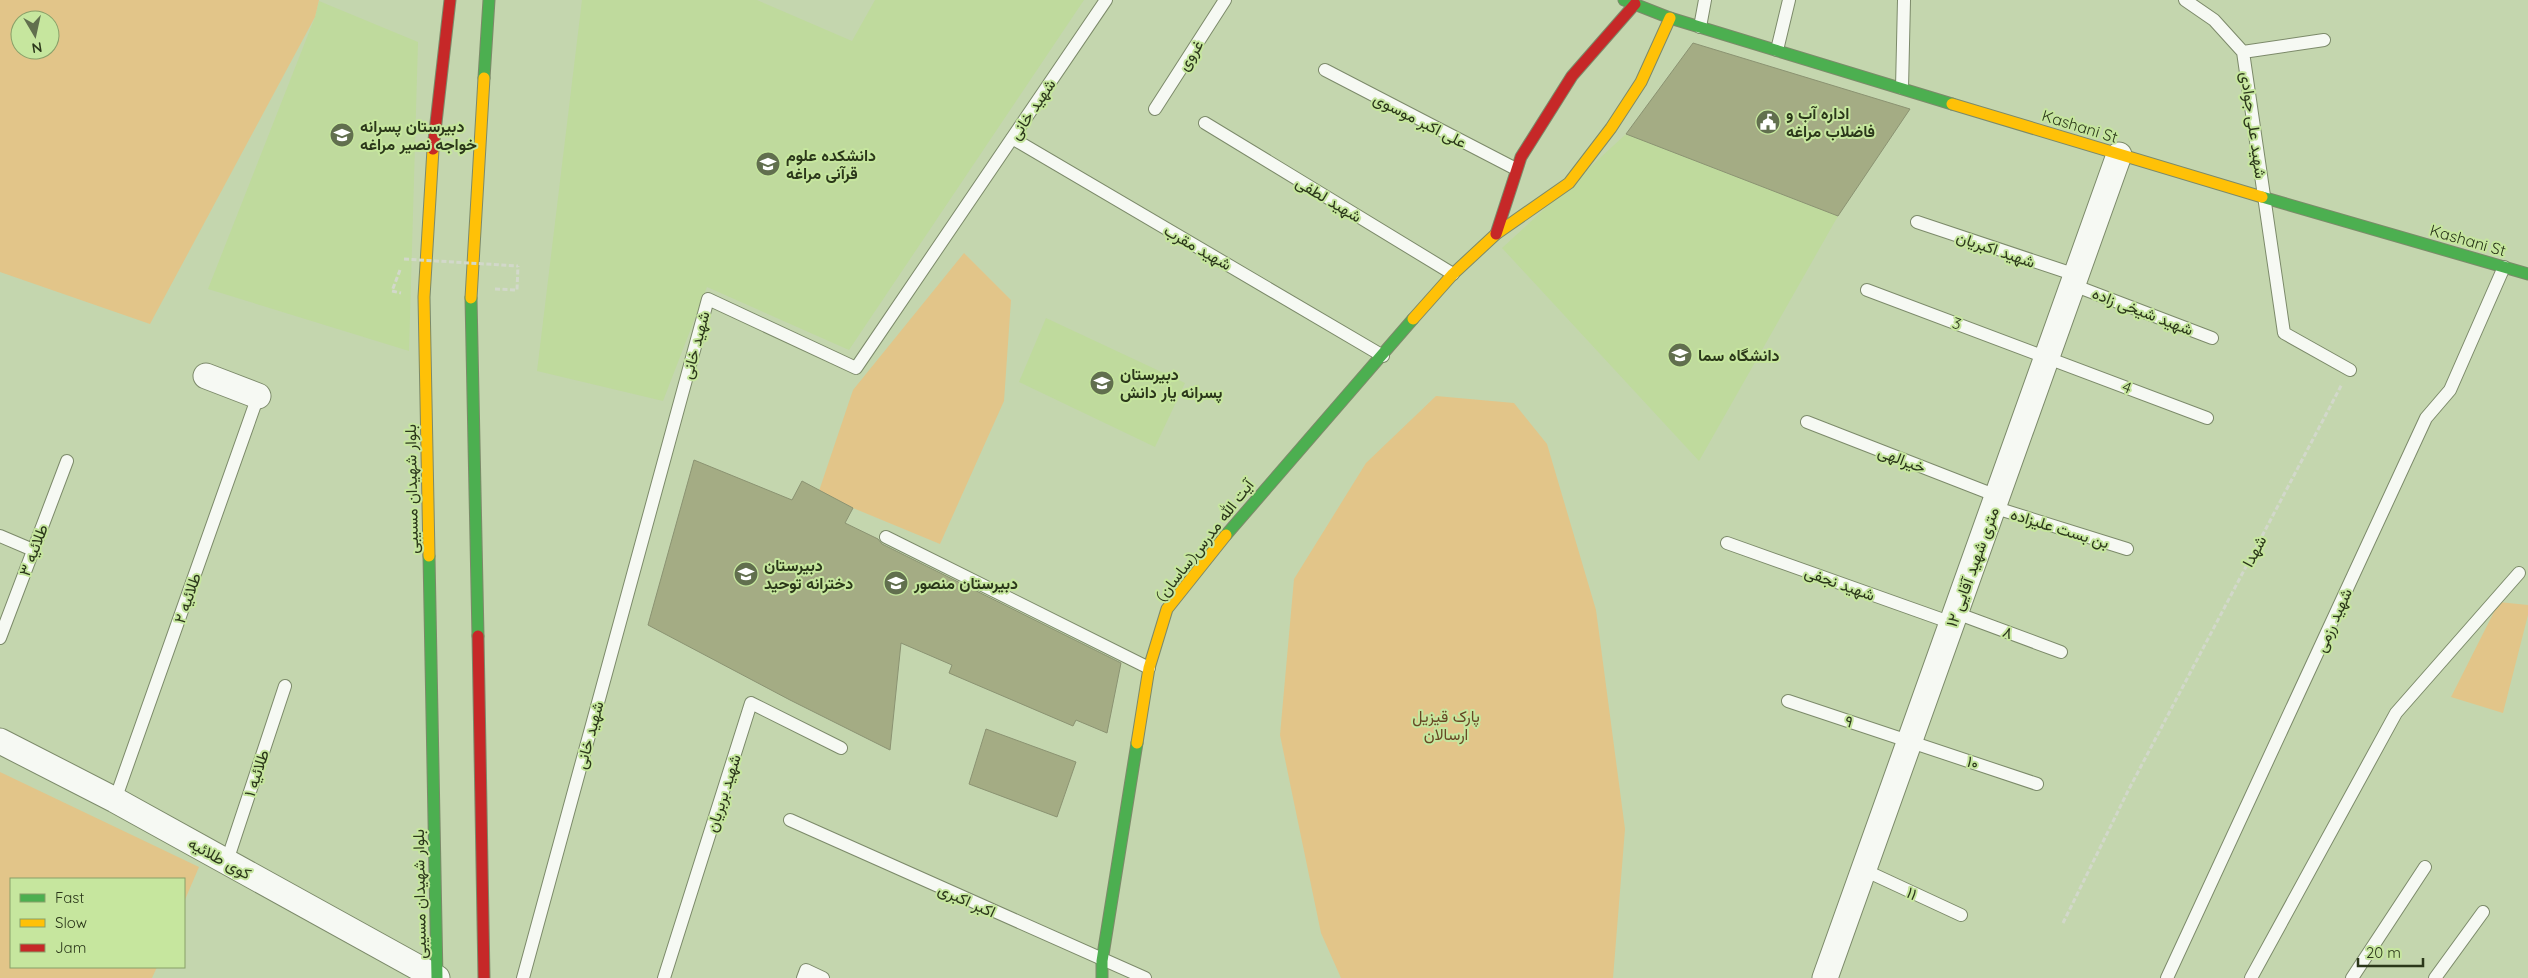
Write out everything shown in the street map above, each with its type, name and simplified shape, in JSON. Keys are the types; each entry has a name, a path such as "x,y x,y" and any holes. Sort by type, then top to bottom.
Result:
{"street":[{"name":"بلوار شهیدان مسیبی","path":"437,978 424,297 431,164 450,0"},
{"path":"484,978 471,288 489,0"},
{"name":"Kashani St","path":"1630,2 1670,18 2119,155 2528,274"},
{"name":"آیت الله مدرس(ساسان)","path":"1496,234 1516,169 1572,76 1630,2"},
{"name":"آیت الله مدرس(ساسان)","path":"1102,978 1102,961 1149,668 1167,608 1240,516 1383,356 1453,274 1496,234 1569,183 1611,128 1641,82 1670,18"},
{"name":"۱۲ متری شهید آقایی","path":"1825,978 2119,155"},
{"path":"206,376 258,396"},
{"name":"کوی طلائیه","path":"0,741 115,800 437,978"}],"lane":[{"name":"شهید خانی","path":"524,978 708,298 856,368 1106,0"},
{"name":"غروی","path":"1155,109 1225,0"},
{"path":"1700,27 1705,0"},
{"path":"1777,50 1789,0"},
{"path":"1902,88 1904,0"},
{"name":"شهید علی جوادی","path":"2186,0 2214,20 2243,52 2264,197"},
{"name":"شهید علی جوادی","path":"2243,52 2324,40"},
{"name":"علی اکبر موسوی","path":"1325,70 1516,169"},
{"name":"شهید لطفی","path":"1205,123 1453,274"},
{"name":"شهید مقرب","path":"1012,138 1383,356"},
{"path":"2264,197 2284,333 2350,370"},
{"name":"شهید اکبریان","path":"1916,222 2074,280"},
{"name":"شهید رزمی","path":"2167,978 2421,427 2426,418 2450,390 2504,267"},
{"name":"شهید شیخی زاده","path":"2074,280 2212,338"},
{"name":"3","path":"1867,290 2047,357"},
{"name":"4","path":"2047,357 2207,418"},
{"name":"طلائیه ۲","path":"115,800 258,396"},
{"name":"خیرالهی","path":"1807,422 1995,502"},
{"name":"طلائیه ۳","path":"0,638 67,462"},
{"name":"بن بست علیزاده","path":"1995,502 2127,549"},
{"path":"0,536 33,550"},
{"path":"886,537 1149,668"},
{"name":"شهید نجفی","path":"1727,543 1954,618"},
{"path":"2251,978 2396,713 2519,573"},
{"name":"۸","path":"1954,618 2061,652"},
{"name":"طلائیه ۱","path":"227,861 285,686"},
{"name":"۹","path":"1788,701 1910,741"},
{"name":"شهید بربریان","path":"664,978 751,703 841,748"},
{"name":"۱۰","path":"1910,741 2037,784"},
{"name":"اکبر اکبری","path":"790,820 1102,961 1145,978"},
{"path":"2352,978 2425,867"},
{"name":"۱۱","path":"1864,870 1961,915"},
{"path":"2434,978 2483,912"},
{"path":"803,978 806,970 824,978"}],"path":[{"path":"392,291 404,259 518,266 517,290"},
{"name":"شهدا","path":"2064,923 2128,791 2350,370"}],"shaded area":[{"name":"دانشکده علوم قرآنی مراغه","path":"582,0 757,0 852,41 875,0 1084,0 849,350 707,287 663,401 537,371"},
{"name":"دبیرستان پسرانه خواجه نصیر مراغه","path":"319,1 418,42 409,351 208,289 315,17"},
{"name":"دانشگاه سما","path":"1626,134 1838,216 1699,461 1502,248"},
{"name":"دبیرستان پسرانه یار دانش","path":"1046,318 1185,383 1155,447 1019,382"}],"green space":[{"path":"0,0 319,0 315,17 150,324 0,272"},
{"path":"964,253 1011,300 1004,401 940,544 853,508 819,491 853,390"},
{"name":"پارک قیزیل ارسالان","path":"1436,396 1514,403 1547,444 1596,610 1625,829 1613,978 1341,978 1321,933 1280,735 1294,579 1366,463"},
{"path":"2499,602 2528,605 2528,615 2503,713 2451,697"},
{"path":"0,772 199,867 185,900 185,878 10,878 10,968 157,968 152,978 0,978"}],"building":[{"name":"اداره آب و فاضلاب مراغه","path":"1693,43 1910,109 1838,216 1626,134"},
{"path":"694,460 792,500 802,481 853,508 845,523 878,539 882,544 1121,663 1107,733 1076,720 1073,726 949,673 952,665 901,643 890,750 648,625"},
{"path":"986,729 1076,762 1057,817 969,784"}],"traffic: fast":[{"path":"484,78 489,0"},
{"path":"1624,0 1670,18 1952,104"},
{"path":"2262,197 2528,274"},
{"path":"471,298 478,636"},
{"path":"1226,535 1413,319"},
{"path":"429,556 437,978"},
{"path":"1102,978 1102,961 1137,743"}],"traffic: slow":[{"path":"1413,319 1453,274 1496,234 1569,183 1611,128 1641,82 1670,18"},
{"path":"471,298 484,78"},
{"path":"1952,104 2262,197"},
{"path":"429,556 424,297 433,149"},
{"path":"1137,743 1149,668 1167,609 1226,535"}],"traffic: jam":[{"path":"433,149 450,0"},
{"path":"1496,234 1521,157 1572,76 1635,4"},
{"path":"478,636 484,978"}],"place":[{"name":"اداره آب و فاضلاب مراغه","path":"1768,122"},
{"name":"دبیرستان پسرانه خواجه نصیر مراغه","path":"342,135"},
{"name":"دانشکده علوم قرآنی مراغه","path":"768,164"},
{"name":"دانشگاه سما","path":"1680,355"},
{"name":"دبیرستان پسرانه یار دانش","path":"1102,383"},
{"name":"دبیرستان دخترانه توحید","path":"746,574"},
{"name":"دبیرستان منصور","path":"896,583"}]}
